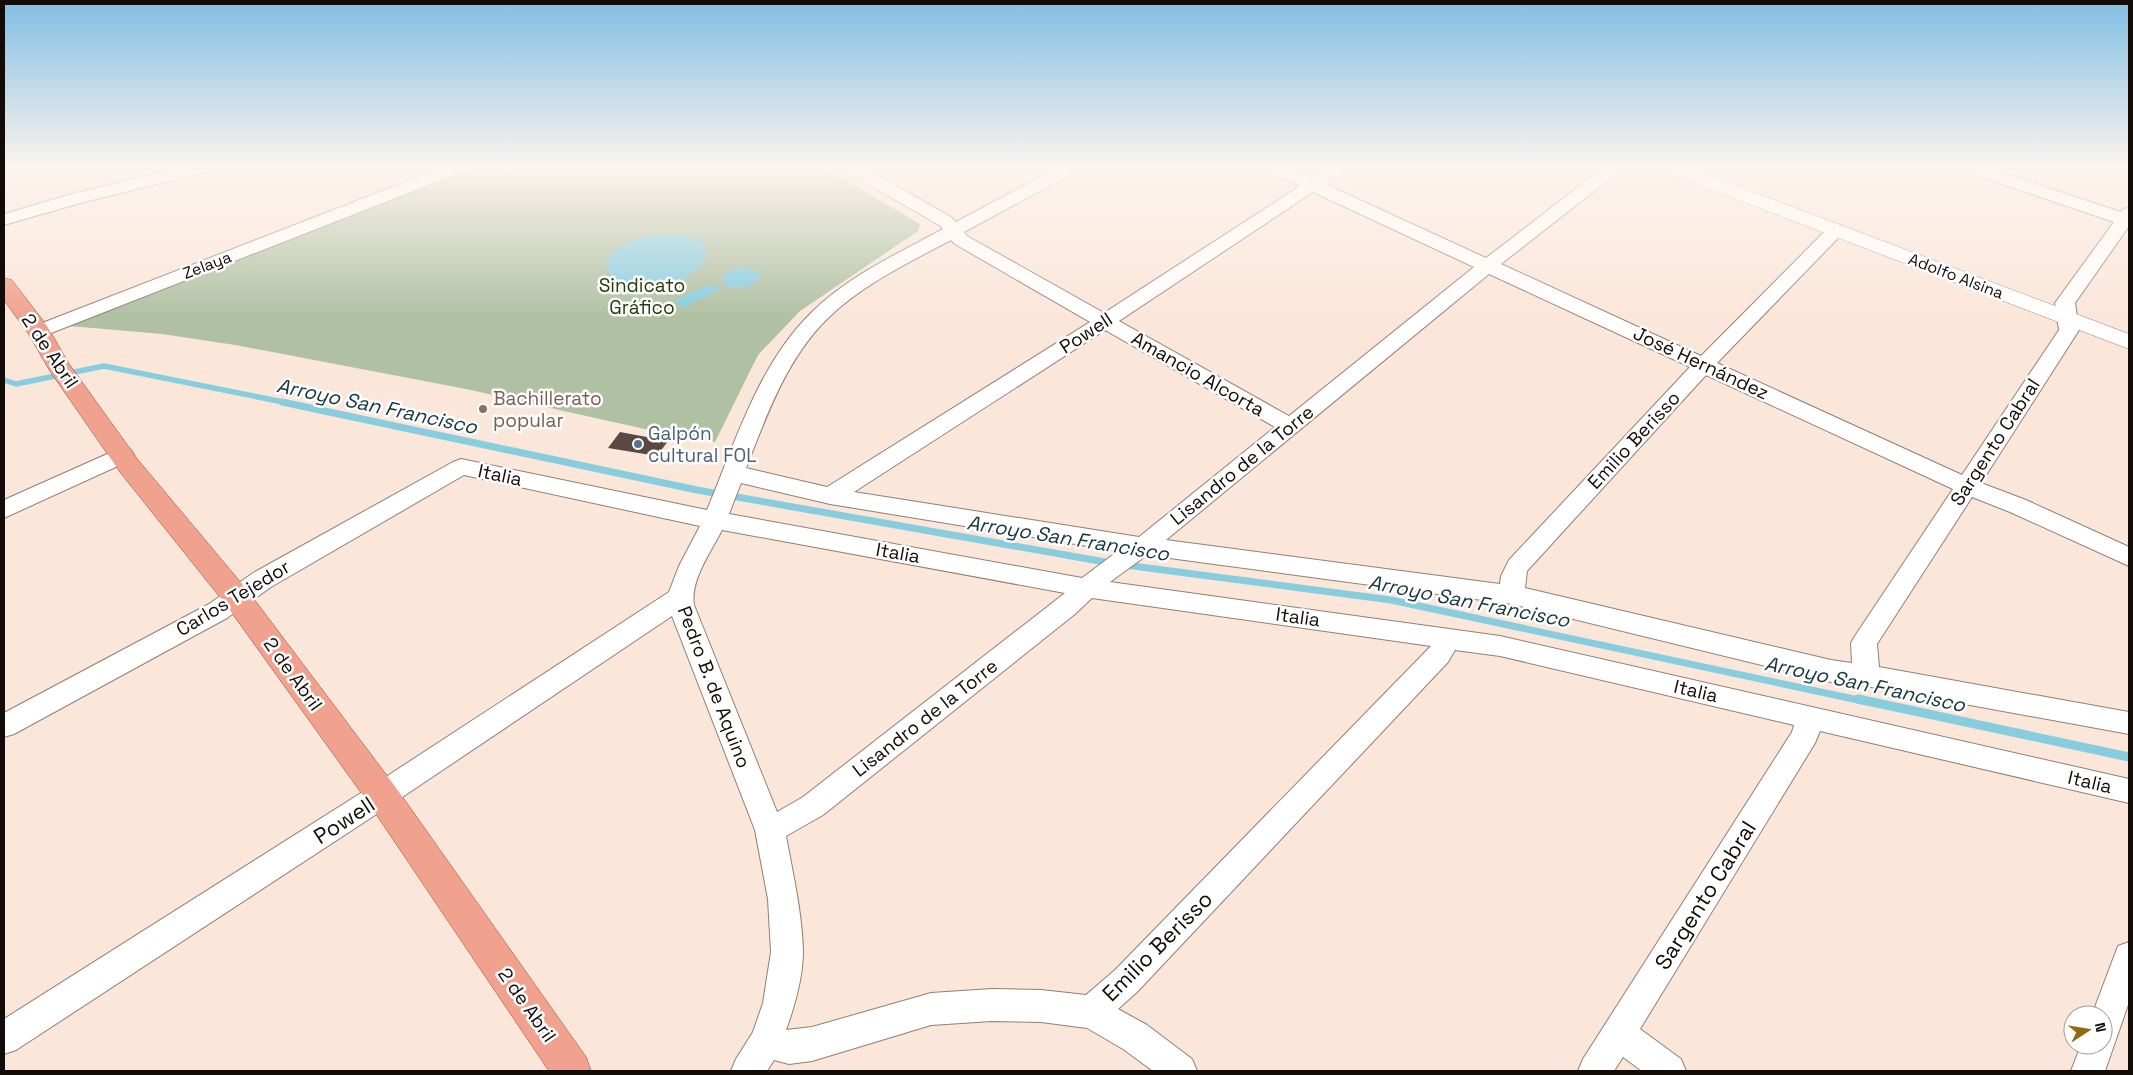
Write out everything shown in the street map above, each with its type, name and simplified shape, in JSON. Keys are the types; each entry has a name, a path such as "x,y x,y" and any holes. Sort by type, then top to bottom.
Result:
{"main road":[{"name":"2 de Abril","path":"4,285 39,331 64,374 129,466 237,598 382,795 572,1071"}],"street":[{"name":"Zelaya","path":"39,331 330,217"},
{"name":"Amancio Alcorta","path":"937,217 944,221 961,240 1290,426"},
{"name":"Pedro B. de Aquino","path":"748,1071 766,1041 779,1003 787,952 782,899 770,830 714,694 684,614 680,598 686,577 723,497 765,397 784,362 804,332 852,289 876,273 980,217"},
{"name":"Powell","path":"830,496 1105,321 1263,217"},
{"name":"José Hernández","path":"1381,217 1966,486 2018,506 2129,557"},
{"name":"Lisandro de la Torre","path":"770,830 813,806 1066,608 1094,582 1550,217"},
{"name":"Adolfo Alsina","path":"1802,217 2129,342"},
{"name":"Sargento Cabral","path":"1866,675 1864,643 2069,330 2065,304 2128,218"},
{"name":"Emilio Berisso","path":"1512,595 1513,576 1518,566 1704,364 1836,230"},
{"path":"4,510 122,455"},
{"name":"Italia","path":"461,467 723,497 1094,582 1500,646 2129,791"},
{"name":"Carlos Tejedor","path":"4,726 218,610 262,580 461,467"},
{"name":"Italia","path":"723,497 830,496 1136,550 1512,595 1831,672 1866,675 2129,723"},
{"name":"Powell","path":"4,1038 382,795 680,598"},
{"name":"Emilio Berisso","path":"766,1041 789,1047 812,1044 931,1009 992,1005 1041,1006 1092,1012 1133,974 1440,655 1448,638"},
{"name":"Sargento Cabral","path":"1595,1071 1805,736 1809,717"},
{"path":"2112,1005 2129,957"},
{"path":"1092,1012 1135,1037 1180,1071"},
{"path":"1619,1034 1669,1071"},
{"path":"2088,1071 2094,1055"}],"green space":[{"name":"Sindicato Gráfico","path":"348,217 908,217 920,224 918,231 800,311 758,355 715,442 667,434 466,389 235,345 162,334 69,326"}],"water":[{"path":"680,233 699,239 707,250 703,264 688,276 677,281 653,287 631,288 617,282 606,266 611,253 627,243 648,235"},
{"path":"738,267 759,273 759,278 756,282 746,287 736,289 726,286 722,282 725,273"},
{"path":"711,284 719,290 682,308 674,301"}],"building":[{"name":"Galpón cultural FOL","path":"620,432 668,441 657,456 608,448"}],"waterway":[{"name":"Arroyo San Francisco","path":"4,380 16,384 104,366 288,403"},
{"name":"Arroyo San Francisco","path":"282,402 697,490 1111,563"},
{"name":"Arroyo San Francisco","path":"1125,565 1391,600 1863,701"},
{"name":"Arroyo San Francisco","path":"1858,699 2129,757"}],"place":[{"name":"Bachillerato popular","path":"483,409"},
{"name":"Galpón cultural FOL","path":"638,444"}]}
